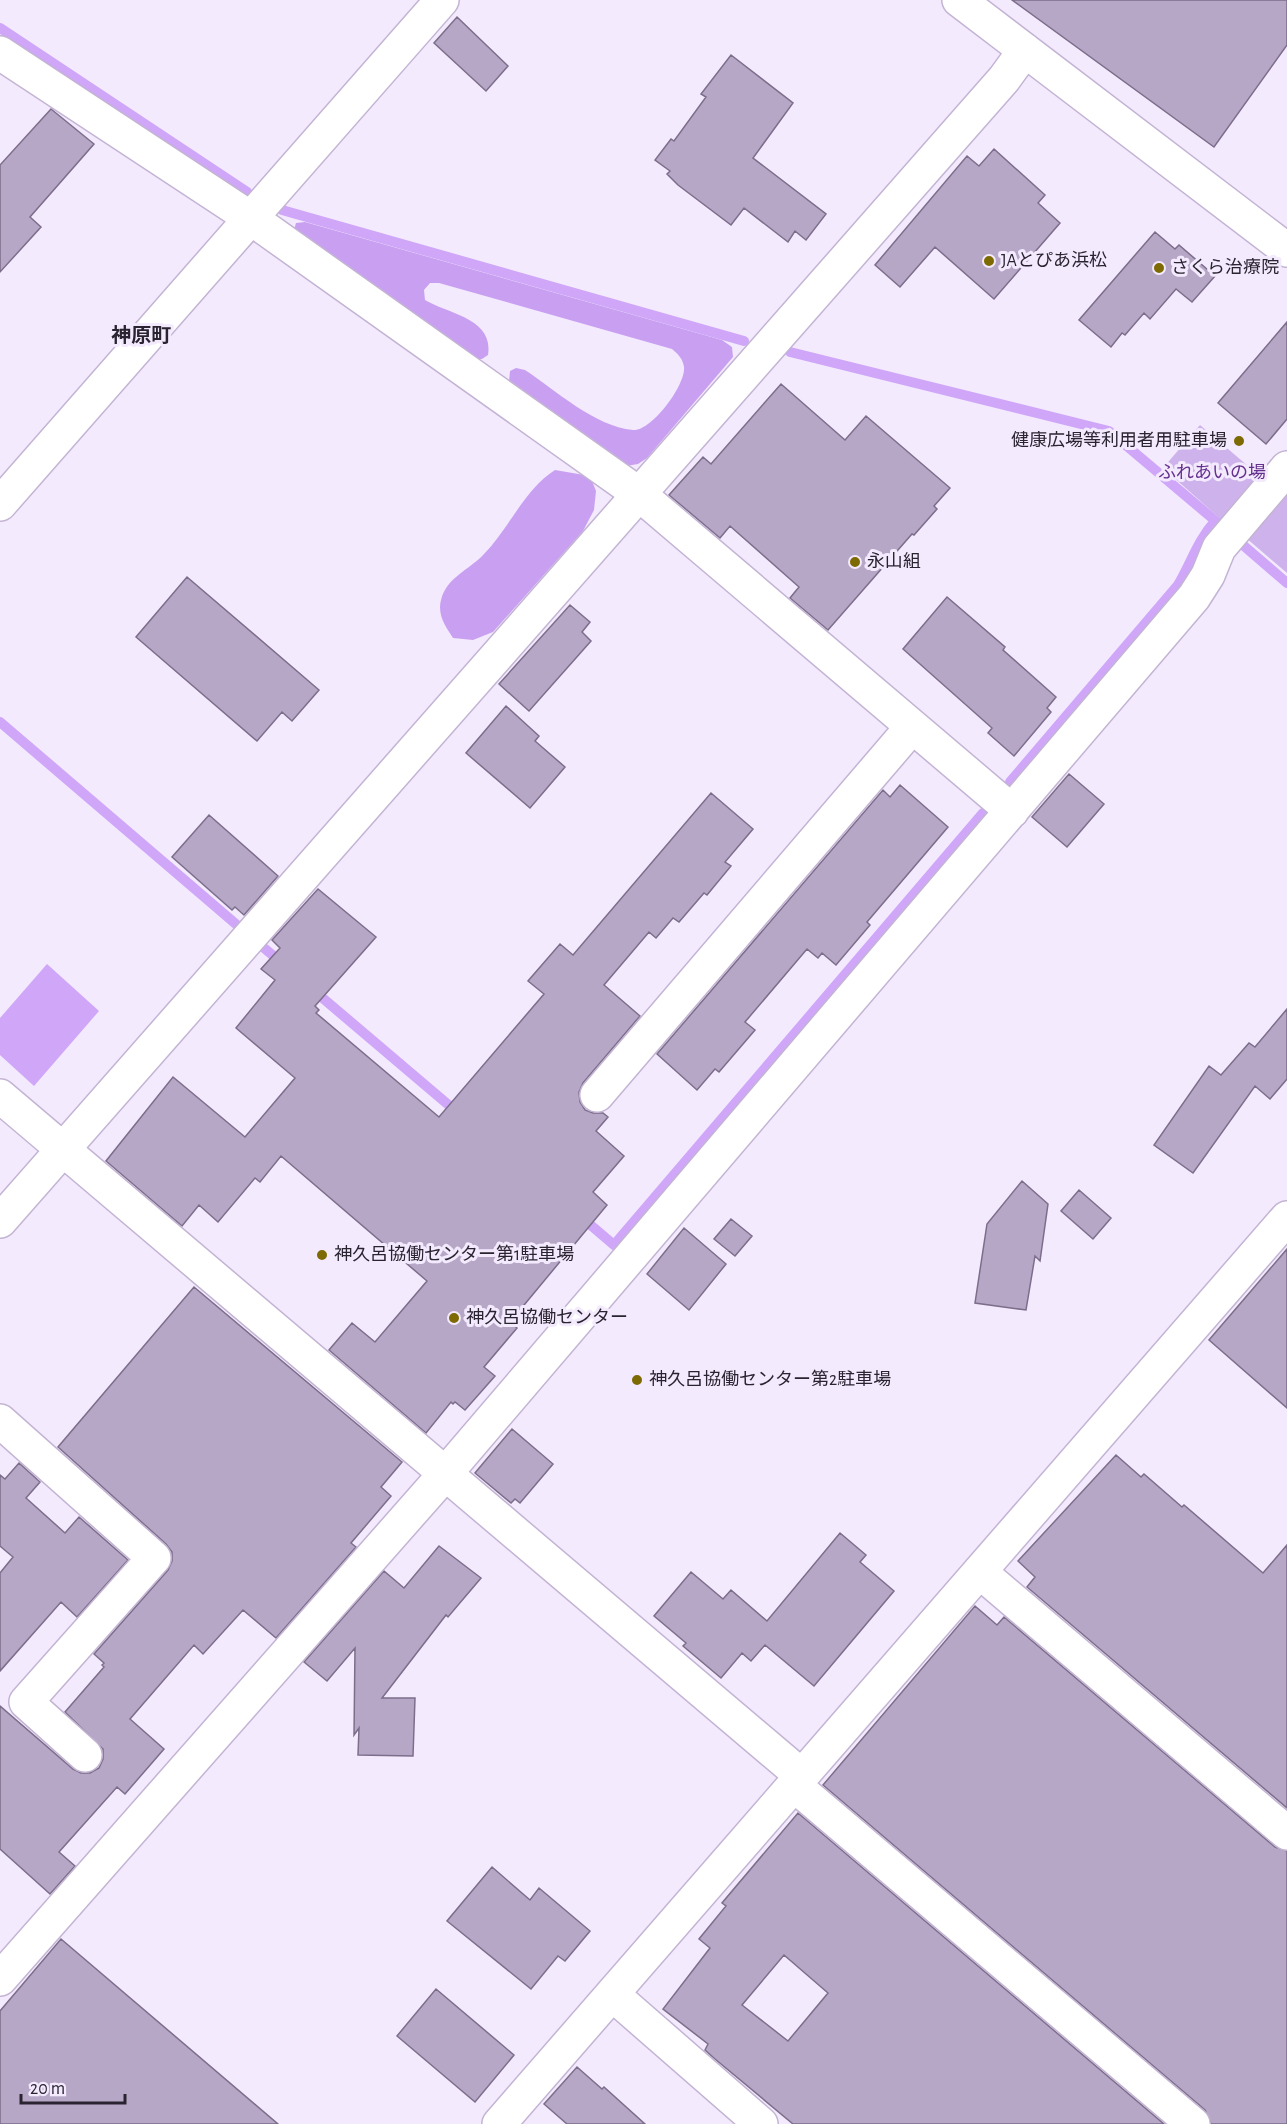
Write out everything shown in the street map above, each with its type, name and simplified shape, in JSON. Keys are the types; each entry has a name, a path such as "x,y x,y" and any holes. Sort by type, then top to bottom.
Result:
{"street":[{"path":"0,504 442,0"},
{"path":"960,0 1287,250"},
{"path":"0,1221 1004,79 1025,50"},
{"path":"0,53 252,219 639,494 1011,811"},
{"path":"0,1979 445,1474 1194,597 1208,575 1219,548 1287,468"},
{"path":"597,1095 912,727"},
{"path":"0,1096 445,1474 1194,2124"},
{"path":"499,2124 1287,1218"},
{"path":"0,1421 154,1558 26,1702 85,1755"},
{"path":"980,1572 1287,1833"},
{"path":"612,1994 750,2121"}],"green space":[{"name":"ふれあいの場","path":"1200,425 1262,478 1224,522 1163,468"},
{"path":"1287,488 1287,573 1245,537"}],"shaded area":[{"path":"305,222 722,340 732,347 733,357 647,458 638,464 626,466 509,382 510,371 516,368 525,370 590,415 618,427 633,430 649,424 658,416 679,385 684,367 680,357 672,349 439,283 430,283 424,290 425,300 467,319 484,333 488,343 488,355 482,359 474,359 294,230 296,223"},
{"path":"555,470 590,476 596,491 594,510 583,531 493,632 473,640 453,638 440,611 441,600 448,585 484,554 534,488"},
{"path":"47,964 99,1011 34,1086 0,1055 0,1018"}],"building":[{"path":"1012,0 1287,0 1287,45 1214,147"},
{"path":"457,17 508,66 486,91 434,43"},
{"path":"731,55 793,103 753,158 826,214 806,240 795,231 788,242 744,208 731,225 678,185 667,174 670,171 655,160 671,139 674,141 706,97 701,94"},
{"path":"51,109 94,144 30,217 41,227 0,272 0,165"},
{"name":"JAとぴあ浜松","path":"994,149 1045,195 1038,203 1060,223 994,299 935,247 900,287 875,265 967,156 979,166"},
{"path":"1155,232 1175,249 1179,245 1215,276 1192,302 1176,289 1150,319 1144,313 1125,335 1122,333 1111,347 1079,320"},
{"path":"1287,322 1287,419 1266,444 1218,403"},
{"path":"781,384 845,440 866,416 950,488 934,506 937,509 914,535 912,534 828,630 790,598 799,587 730,526 720,538 669,495 703,457 711,464"},
{"path":"187,577 319,690 292,721 282,712 257,741 136,637"},
{"path":"947,597 1005,647 1003,650 1056,697 1047,708 1051,712 1014,756 988,733 992,728 903,649"},
{"path":"570,605 590,622 582,632 591,641 529,711 499,684"},
{"path":"506,706 539,736 535,741 565,767 530,808 466,753"},
{"path":"1069,774 1104,804 1067,847 1032,817"},
{"path":"900,785 948,827 867,922 870,925 836,965 822,953 818,958 807,949 745,1022 755,1030 719,1072 715,1069 697,1090 657,1054 883,790 890,797"},
{"path":"711,793 753,829 725,862 731,866 707,895 704,893 679,922 673,918 656,938 649,932 604,985 640,1016 583,1083 579,1092 580,1102 585,1110 603,1113 608,1117 596,1131 624,1156 593,1192 607,1205 510,1322 517,1328 484,1367 495,1376 465,1410 455,1402 453,1404 451,1402 426,1433 329,1350 352,1323 375,1342 427,1281 281,1156 260,1182 255,1178 218,1222 199,1205 182,1226 106,1161 173,1077 245,1137 295,1078 236,1028 275,980 261,969 280,948 272,940 318,889 376,937 315,1006 319,1010 316,1013 439,1117 544,994 528,981 560,944 573,955"},
{"path":"209,815 278,876 244,915 235,907 232,910 172,857"},
{"path":"1287,1009 1287,1079 1270,1099 1255,1086 1193,1173 1154,1145 1209,1066 1221,1075 1249,1043 1255,1047"},
{"path":"1022,1181 1048,1204 1040,1261 1035,1256 1026,1310 975,1303 987,1224"},
{"path":"1079,1190 1111,1218 1093,1239 1061,1211"},
{"path":"731,1219 752,1236 735,1256 714,1239"},
{"path":"684,1228 726,1264 689,1310 647,1274"},
{"path":"1287,1249 1287,1408 1209,1340"},
{"path":"194,1287 402,1462 381,1487 391,1496 351,1543 356,1547 276,1638 243,1610 203,1654 194,1645 130,1719 164,1749 125,1794 117,1787 59,1852 75,1866 50,1894 0,1849 0,1706 73,1769 81,1773 90,1773 99,1768 103,1759 103,1749 65,1712 104,1667 102,1665 104,1663 94,1654 168,1570 172,1561 172,1552 166,1544 58,1447"},
{"path":"512,1429 553,1464 520,1503 515,1499 511,1503 475,1473"},
{"path":"1116,1455 1141,1477 1144,1474 1182,1507 1184,1505 1263,1573 1287,1545 1287,1808 1027,1587 1035,1577 1018,1561"},
{"path":"19,1463 40,1482 26,1498 65,1533 79,1517 128,1560 77,1617 61,1602 0,1671 0,1573 13,1557 0,1546 0,1475 5,1479"},
{"path":"840,1533 866,1555 860,1562 894,1591 814,1686 765,1645 751,1661 742,1653 721,1678 683,1646 686,1643 654,1616 691,1572 723,1599 731,1590 767,1621"},
{"path":"439,1546 481,1578 448,1617 446,1615 382,1698 415,1698 413,1756 358,1755 359,1728 354,1735 355,1648 327,1681 304,1662 384,1571 404,1588"},
{"path":"975,1606 997,1625 1004,1617 1275,1847 1287,1851 1287,2124 1211,2124 1205,2110 823,1785"},
{"path":"798,1813 1164,2124 793,2124 705,2050 708,2044 663,2009 710,1948 699,1939 726,1906 722,1903","holes":["784,1955 828,1993 788,2041 742,2005"]},
{"path":"492,1867 530,1900 539,1888 590,1931 565,1961 558,1956 531,1989 447,1921"},
{"path":"61,1939 278,2124 0,2124 0,2011"},
{"path":"436,1989 514,2055 475,2102 397,2036"},
{"path":"577,2067 602,2089 604,2087 645,2124 567,2124 544,2104"}],"waterway":[{"path":"0,28 247,192"},
{"path":"282,210 744,341"},
{"path":"790,352 1109,431 1218,523"},
{"path":"1010,782 1178,585 1199,544 1215,521"},
{"path":"1244,546 1287,583"},
{"path":"0,722 237,925"},
{"path":"580,1216 614,1245 983,813"},
{"path":"264,948 282,963"},
{"path":"312,989 458,1113"}],"place":[{"name":"JAとぴあ浜松","path":"989,261"},
{"name":"さくら治療院","path":"1159,268"},
{"name":"健康広場等利用者用駐車場","path":"1239,441"},
{"name":"永山組","path":"855,562"},
{"name":"神久呂協働センター第1駐車場","path":"322,1255"},
{"name":"神久呂協働センター","path":"454,1318"},
{"name":"神久呂協働センター第2駐車場","path":"637,1380"}],"district":[{"name":"神原町","path":"141,336"}]}
